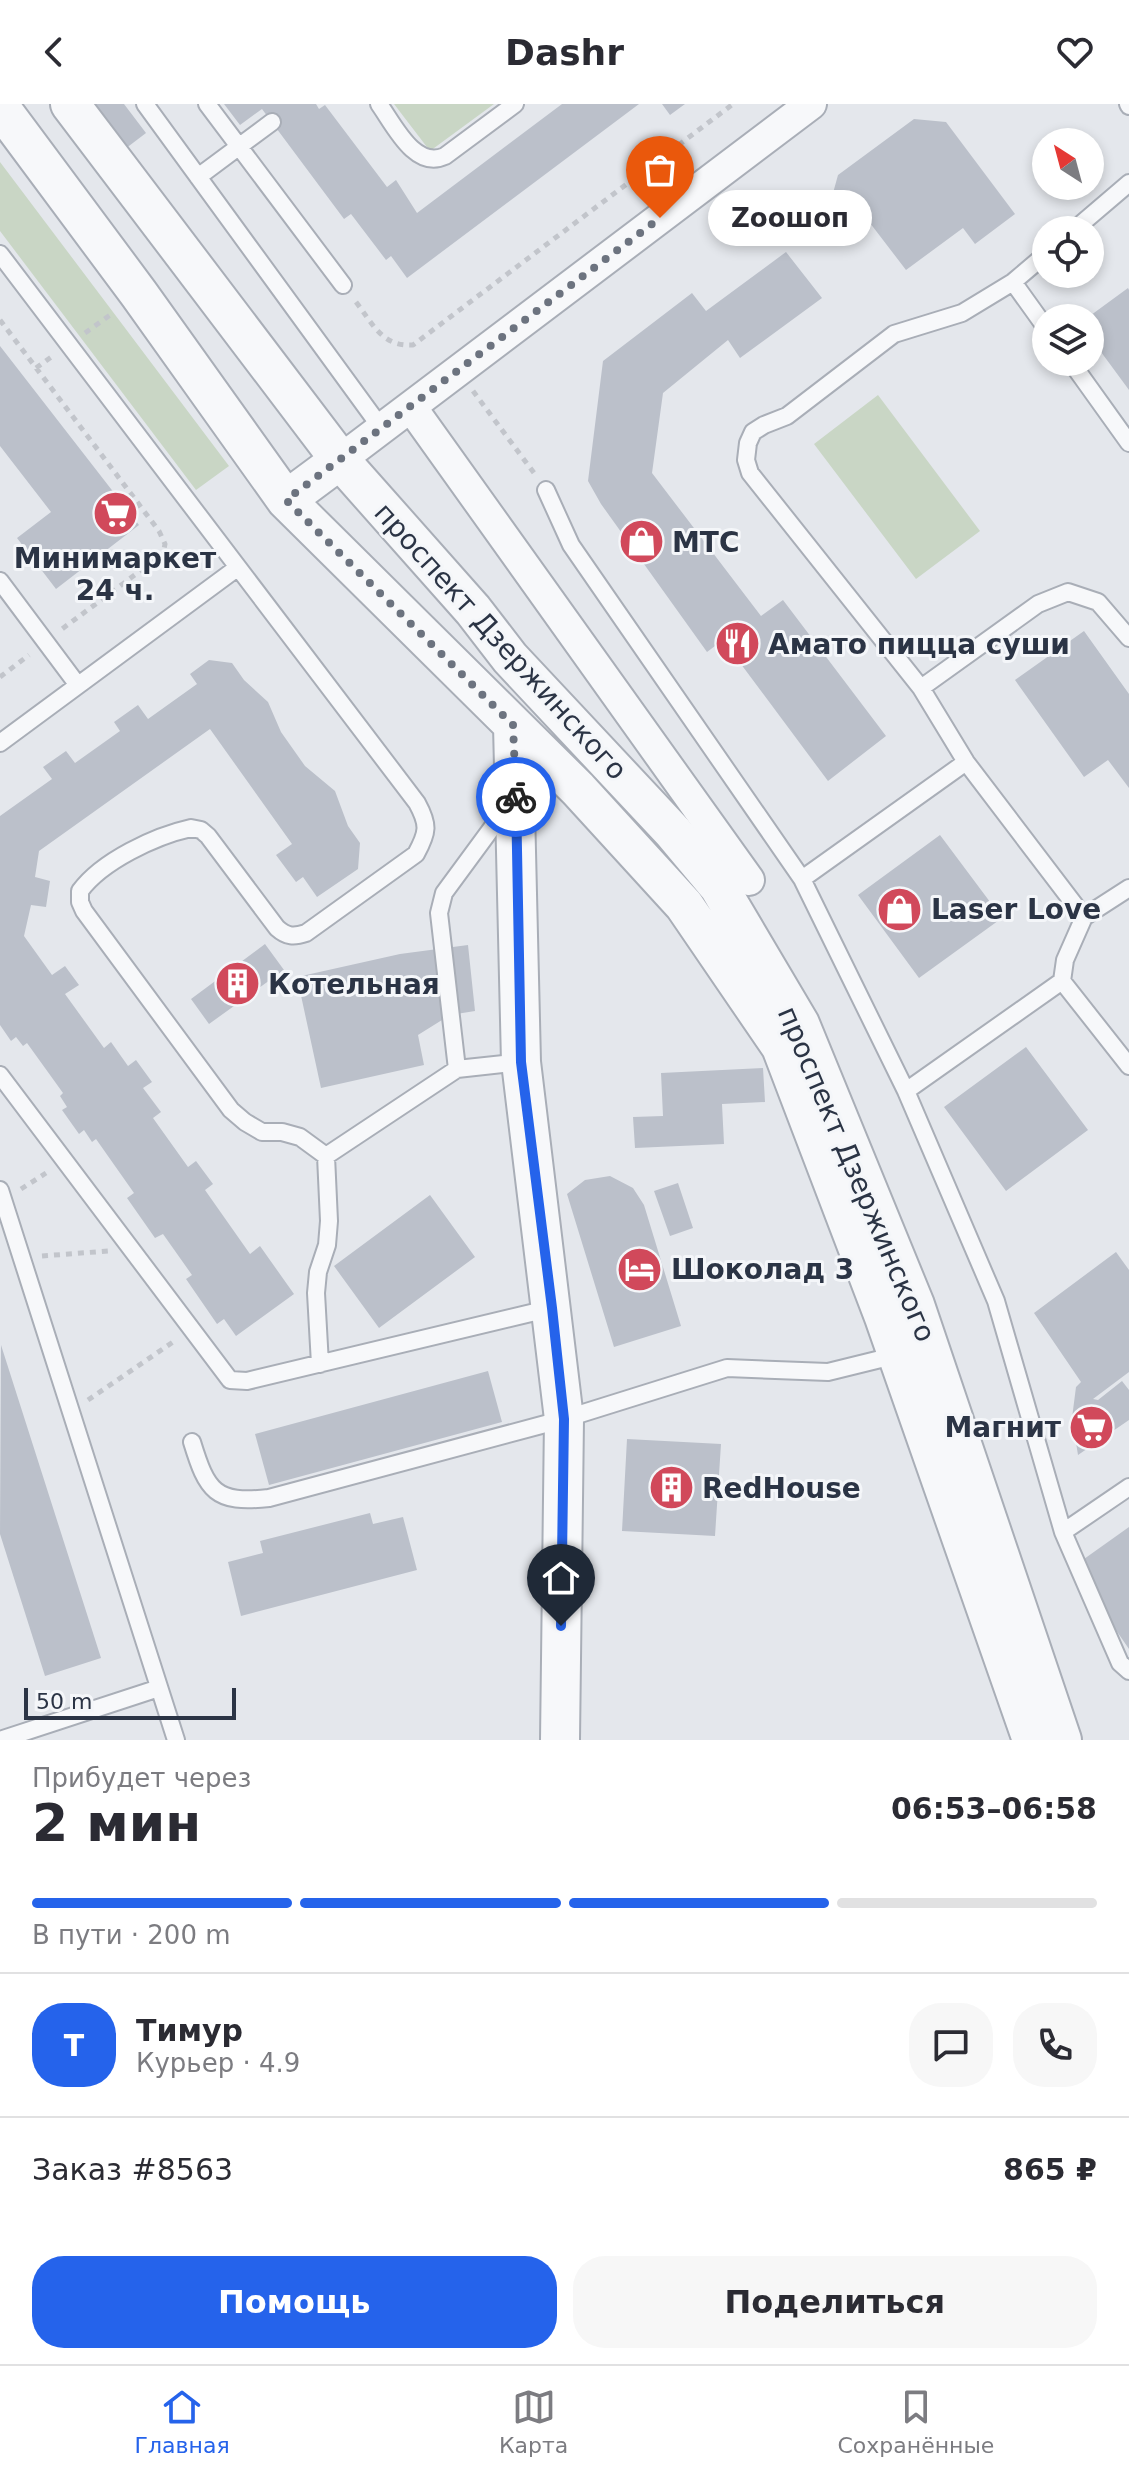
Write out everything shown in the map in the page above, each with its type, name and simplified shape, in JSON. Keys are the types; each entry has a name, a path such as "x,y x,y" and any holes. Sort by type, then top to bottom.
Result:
{"street":[{"name":"проспект Дзержинского","path":"70,104 340,460 473,610 510,658 673,832 719,887 800,1024 915,1305 1062,1740"},
{"path":"286,500 811,104"},
{"name":"проспект Дзержинского","path":"0,107 286,500 549,761 684,905 781,1047 897,1355 1032,1740"},
{"path":"411,407 749,880"},
{"path":"513,725 521,1062 564,1419 560,1740"},
{"path":"516,795 530,766 539,760 549,761"}],"lane":[{"path":"145,104 382,429"},
{"path":"207,104 343,285"},
{"path":"379,104 415,152 424,159 435,161 515,104"},
{"path":"198,177 272,122"},
{"path":"1090,216 1129,183"},
{"path":"0,254 417,803 425,818 426,836 416,854 296,937 286,935 277,928 201,830 191,828 119,857 80,891 84,911 231,1110 262,1132 282,1132 300,1137 326,1156"},
{"path":"1032,266 1013,282 962,313 894,334 787,416 753,432 746,460 750,473 921,688 966,762 1084,917"},
{"path":"1013,282 1032,308"},
{"path":"1081,376 1129,443"},
{"path":"546,490 571,545 802,879 906,1091 996,1301 1063,1532 1120,1663 1129,1671"},
{"path":"0,743 237,568"},
{"path":"0,581 77,684"},
{"path":"921,688 1038,604 1068,592 1098,602 1129,638"},
{"path":"802,879 966,762"},
{"path":"457,1069 439,913 444,893 516,795"},
{"path":"1129,889 1084,917 1065,960 1062,981 1129,1066"},
{"path":"906,1091 1062,981"},
{"path":"326,1156 457,1069 521,1062"},
{"path":"0,1075 224,1374 237,1382 552,1308"},
{"path":"320,1364 316,1293 329,1221 326,1156"},
{"path":"2,1195 176,1740"},
{"path":"192,1442 202,1473 216,1492 238,1501 269,1498 564,1419 727,1368 828,1372 897,1355"},
{"path":"1063,1532 1129,1487"},
{"path":"0,1721 3,1739 159,1688"}],"path":[{"path":"343,285 388,342 397,346 413,345 733,104"},
{"path":"0,320 159,531 165,544 163,554 0,677"},
{"path":"459,371 546,490"},
{"path":"2,1195 65,1161"},
{"path":"21,1257 131,1249"},
{"path":"71,1411 191,1330"}],"green space":[{"path":"394,104 494,104 430,151"},
{"path":"0,162 229,466 196,490 0,231"},
{"path":"878,395 980,531 916,579 814,444"}],"building":[{"path":"92,104 124,104 146,133 125,149"},
{"path":"224,104 316,104 319,109 325,105 387,187 396,180 417,213 562,104 639,104 407,278 391,256 386,260 351,214 344,219 262,109 240,125"},
{"path":"662,104 685,104 670,115"},
{"path":"914,119 946,122 1015,214 975,244 963,228 906,270 870,223 853,235 830,204 838,175"},
{"path":"786,252 822,298 740,358 728,340 663,393 652,473 761,616 783,600 886,736 828,781 723,640 707,652 601,504 588,481 603,361 692,293 706,311"},
{"path":"1128,288 1129,390 1104,356 1104,306"},
{"path":"0,346 139,525 56,589 17,538 51,512 0,446"},
{"path":"1084,631 1129,694 1129,788 1108,760 1084,777 1015,680"},
{"path":"209,660 232,663 244,680 268,702 281,732 305,766 335,791 348,826 360,843 358,869 317,897 303,877 296,882 276,855 292,844 210,729 39,851 35,877 50,881 46,907 31,905 24,936 52,975 65,966 79,985 65,994 104,1048 111,1042 128,1066 136,1060 152,1082 143,1088 161,1112 153,1118 188,1167 196,1161 213,1184 205,1190 250,1254 260,1246 294,1294 236,1336 224,1319 217,1324 186,1279 192,1275 163,1234 155,1238 127,1198 134,1193 96,1139 92,1142 84,1130 79,1134 62,1110 67,1107 60,1096 63,1093 27,1043 23,1046 16,1037 11,1041 0,1025 0,816 52,779 43,767 66,751 75,763 120,731 114,722 138,705 148,719 197,684 190,674"},
{"path":"940,835 1002,918 919,978 858,895"},
{"name":"Котельная","path":"265,944 284,970 209,1024 191,999"},
{"path":"468,945 475,1011 450,1015 418,1035 424,1065 321,1088 297,977 400,954"},
{"path":"1026,1047 1088,1130 1006,1191 944,1107"},
{"path":"763,1068 765,1102 722,1104 724,1144 635,1148 633,1117 663,1116 661,1073"},
{"path":"610,1176 633,1188 644,1205 681,1326 614,1347 567,1194 585,1180"},
{"path":"678,1183 693,1228 670,1236 654,1191"},
{"path":"430,1195 475,1257 379,1328 334,1266"},
{"path":"1116,1252 1129,1270 1129,1372 1093,1399 1098,1400 1122,1381 1129,1390 1129,1420 1078,1455 1072,1418 1076,1387 1081,1382 1034,1313"},
{"path":"1,1345 101,1658 45,1676 0,1534"},
{"path":"488,1371 502,1422 269,1485 255,1434"},
{"name":"RedHouse","path":"627,1439 721,1444 715,1536 622,1531"},
{"path":"370,1513 373,1524 403,1517 417,1570 241,1616 228,1562 263,1553 260,1541"},
{"path":"1129,1527 1129,1649 1098,1604 1084,1559"}],"way so far":[{"path":"516,797 513,725 286,500 660,218"}],"place":[{"name":"Zooшоп","path":"660,218"},
{"name":"Минимаркет 24 ч.","path":"115,513"},
{"name":"МТС","path":"641,542"},
{"name":"Амато пицца суши","path":"737,644"},
{"name":"Laser Love","path":"900,909"},
{"name":"Котельная","path":"237,984"},
{"name":"Шоколад 3","path":"640,1269"},
{"name":"Магнит","path":"1092,1427"},
{"name":"RedHouse","path":"671,1488"}],"route":[{"path":"516,797 521,1062 564,1419 561,1626"}]}
